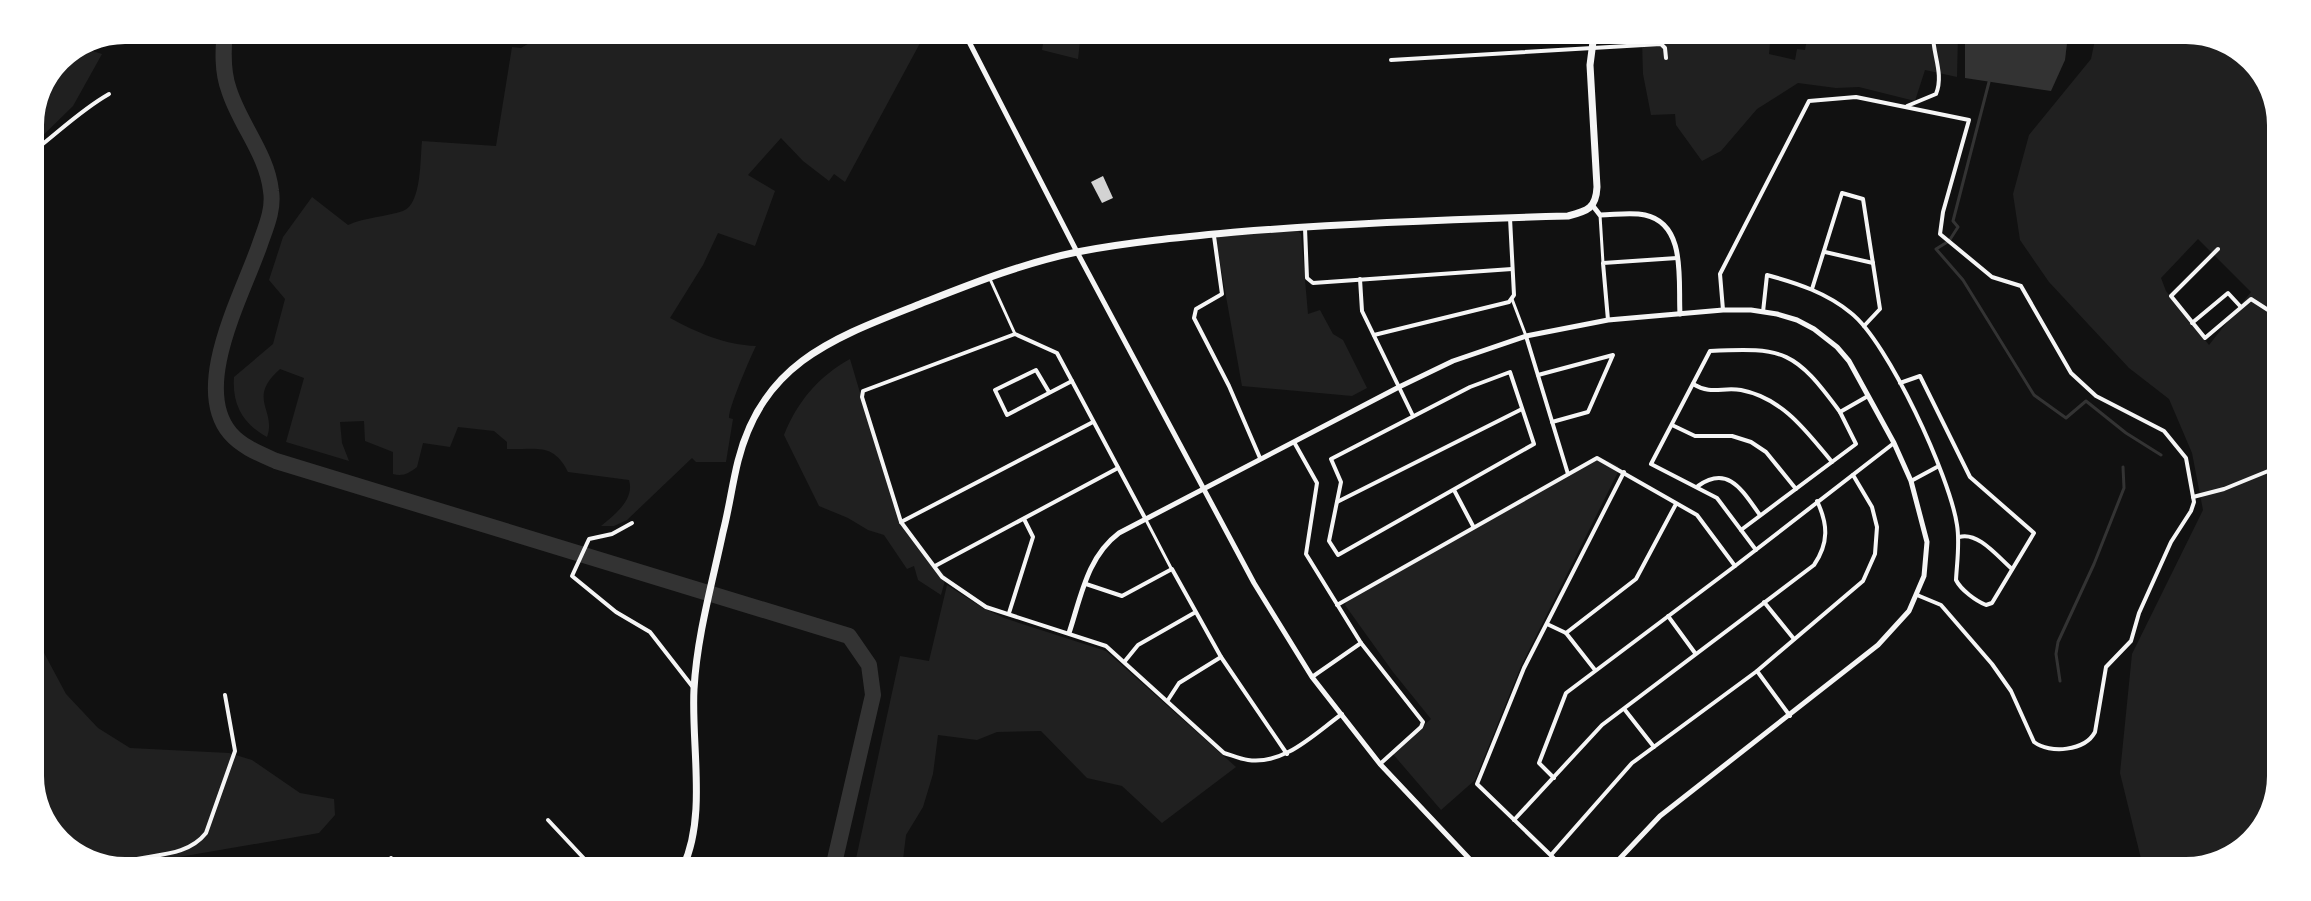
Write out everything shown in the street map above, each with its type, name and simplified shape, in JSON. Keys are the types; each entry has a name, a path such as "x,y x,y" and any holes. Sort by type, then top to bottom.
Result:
{"main road":[{"path":"687,857 695,819 694,687 711,585 743,445 756,411 775,384 809,354 854,330 989,277 1077,252 1305,226 1568,216 1583,212 1593,206 1597,187 1590,85 1592,44"}],"street":[{"path":"970,44 1254,583 1312,677 1380,764 1468,857"},
{"path":"1391,60 1661,44 1665,48 1666,58"},
{"path":"1905,106 1936,94 1941,83 1933,44"},
{"path":"44,144 84,108 109,94"},
{"path":"1723,310 1720,274 1809,101 1856,97 1969,120 1943,212 1940,234 1992,277 2021,286 2071,373 2096,396 2164,431 2186,458 2193,506 2171,542 2139,613 2131,641 2106,667 2095,732 2083,745 2048,749 2034,742 2018,704 1992,664 1941,605 1917,595"},
{"path":"1812,289 1842,193 1863,199 1880,309 1864,326"},
{"path":"1593,206 1600,215 1608,320"},
{"path":"1600,215 1642,214 1656,219 1670,231 1676,243 1680,314"},
{"path":"1510,218 1512,299 1568,474"},
{"path":"1305,226 1309,282 1512,269"},
{"path":"1214,234 1222,294 1196,309 1194,318 1229,386 1260,458"},
{"path":"2218,249 2171,296 2192,323 2205,338 2251,299 2267,309"},
{"path":"1825,252 1873,263"},
{"path":"1603,263 1677,258"},
{"path":"1763,312 1767,275 1812,289 1851,313 1880,345 1953,504 1959,537 1956,580 1981,603 1992,603 2034,533 1970,477 1920,376 1900,383"},
{"path":"989,277 1015,334 1057,353 1195,613 1287,754"},
{"path":"1360,279 1362,311 1413,416"},
{"path":"2192,323 2228,293 2241,307"},
{"path":"1374,335 1512,299"},
{"path":"1069,633 1100,550 1119,533 1453,361 1526,336 1608,320 1723,310 1763,312 1797,320 1825,337 1849,361 1894,443 1911,481 1927,542 1924,576 1909,611 1878,645 1660,816 1621,857"},
{"path":"1015,334 863,391 862,397 901,522 942,577 986,607 1106,646 1224,753 1248,760 1273,759 1287,754 1342,714"},
{"path":"1741,530 1856,444 1840,412 1812,374 1787,357 1759,348 1710,351 1651,464 1717,498 1741,530 1756,550"},
{"path":"1538,375 1613,355 1588,412 1552,422"},
{"path":"1049,392 1036,370 995,390 1007,415 1072,381"},
{"path":"1510,372 1522,409 1534,444 1338,555 1329,541 1341,482 1331,459 1470,387 1510,372"},
{"path":"1693,384 1705,392 1741,390 1772,402 1794,417 1832,462"},
{"path":"1840,412 1868,396"},
{"path":"1337,502 1522,409"},
{"path":"901,522 1093,422"},
{"path":"1672,425 1695,436 1732,436 1751,442 1766,452 1796,489"},
{"path":"1294,442 1317,483 1306,554 1361,643 1423,722 1380,764"},
{"path":"1554,778 1539,763 1566,693 1894,443"},
{"path":"1337,605 1597,458 1697,515 1735,566"},
{"path":"1911,481 1938,466"},
{"path":"935,566 1118,468"},
{"path":"2193,497 2224,489 2267,471"},
{"path":"1624,472 1524,668 1477,784 1551,855 1632,763 1757,671 1857,587 1873,561 1877,541 1874,513 1853,475"},
{"path":"1698,486 1709,478 1725,478 1737,486 1760,515"},
{"path":"1454,490 1473,527"},
{"path":"1514,820 1602,725 1814,565 1821,555 1827,529 1817,501"},
{"path":"1566,633 1636,579 1676,503"},
{"path":"1009,613 1033,537 1024,519"},
{"path":"632,523 587,542 572,576 616,612 650,632 686,681 694,687"},
{"path":"1959,537 1975,537 2012,569"},
{"path":"1086,584 1122,596 1172,569"},
{"path":"1764,602 1794,639"},
{"path":"1125,661 1138,645 1195,613"},
{"path":"1668,616 1695,653"},
{"path":"1547,624 1566,633 1595,670"},
{"path":"1312,677 1361,643"},
{"path":"1168,700 1179,683 1221,657"},
{"path":"1757,671 1790,716"},
{"path":"143,857 188,849 198,844 206,833 235,751 225,695"},
{"path":"1625,710 1654,747"},
{"path":"548,820 583,857"}],"shaded area":[{"path":"528,44 920,44 845,182 834,174 829,181 803,161 781,138 748,175 775,191 755,246 718,233 703,265 670,318 711,337 756,346 730,413 729,418 733,419 726,462 696,462 692,458 627,520 614,526 601,526 626,500 629,480 568,472 550,452 507,449 507,442 494,431 458,427 450,447 423,443 417,467 406,474 397,475 393,474 393,452 365,441 364,421 340,422 342,443 349,461 286,442 304,378 280,369 270,379 264,397 269,428 267,437 245,420 235,396 234,377 273,344 285,299 269,280 283,237 312,197 348,225 403,211 414,200 417,190 422,141 496,146 512,47 521,48"},
{"path":"1043,44 1080,44 1078,59 1042,50"},
{"path":"1642,44 1770,44 1769,54 1795,60 1797,49 1805,50 1806,44 1958,44 1957,77 1925,70 1915,101 1859,87 1836,88 1798,83 1757,109 1721,151 1702,161 1676,125 1675,114 1651,115 1643,74"},
{"path":"1965,44 2067,44 2065,60 2051,91 1965,78"},
{"path":"2094,44 2186,44 2212,48 2243,68 2263,99 2267,120 2267,776 2263,802 2253,821 2235,840 2212,853 2186,857 2141,857 2120,773 2132,654 2203,510 2192,453 2169,399 2129,368 2049,282 2020,240 2013,194 2029,135 2091,59","holes":["2198,239 2251,292 2209,345 2166,291 2161,278"]},
{"path":"92,51 102,54 73,106 44,134 46,109 58,80 80,58"},
{"path":"1298,231 1301,234 1308,314 1320,310 1333,334 1343,340 1367,388 1352,396 1242,386 1216,240 1218,236"},
{"path":"850,359 893,504 904,526 946,577 941,595 918,580 914,566 907,569 884,535 819,506 784,435 810,391 828,373"},
{"path":"1597,456 1618,466 1619,470 1521,666 1475,780 1441,810 1392,753 1431,719 1345,605 1347,600"},
{"path":"947,585 1004,618 1106,651 1236,767 1162,823 1122,786 1087,778 1041,731 997,732 977,740 938,735 933,774 923,807 906,835 903,857 856,857 900,656 929,661"},
{"path":"44,653 66,694 98,728 130,748 229,753 252,760 300,793 334,799 335,815 319,833 179,857 125,857 89,849 61,825 50,807 46,792"}],"building":[{"path":"1103,176 1113,198 1102,203 1091,182"}],"waterway":[{"path":"225,44 227,83 259,152 272,198 267,225 233,313 218,366 216,391 219,413 230,433 246,446 276,461 849,636 869,665 873,695 836,857"},
{"path":"1989,82 1953,221 1958,227 1949,241 1936,249 1963,280 2034,395 2066,418 2086,401 2126,433 2161,455"},
{"path":"2060,681 2056,654 2058,642 2124,488 2123,467"}]}
